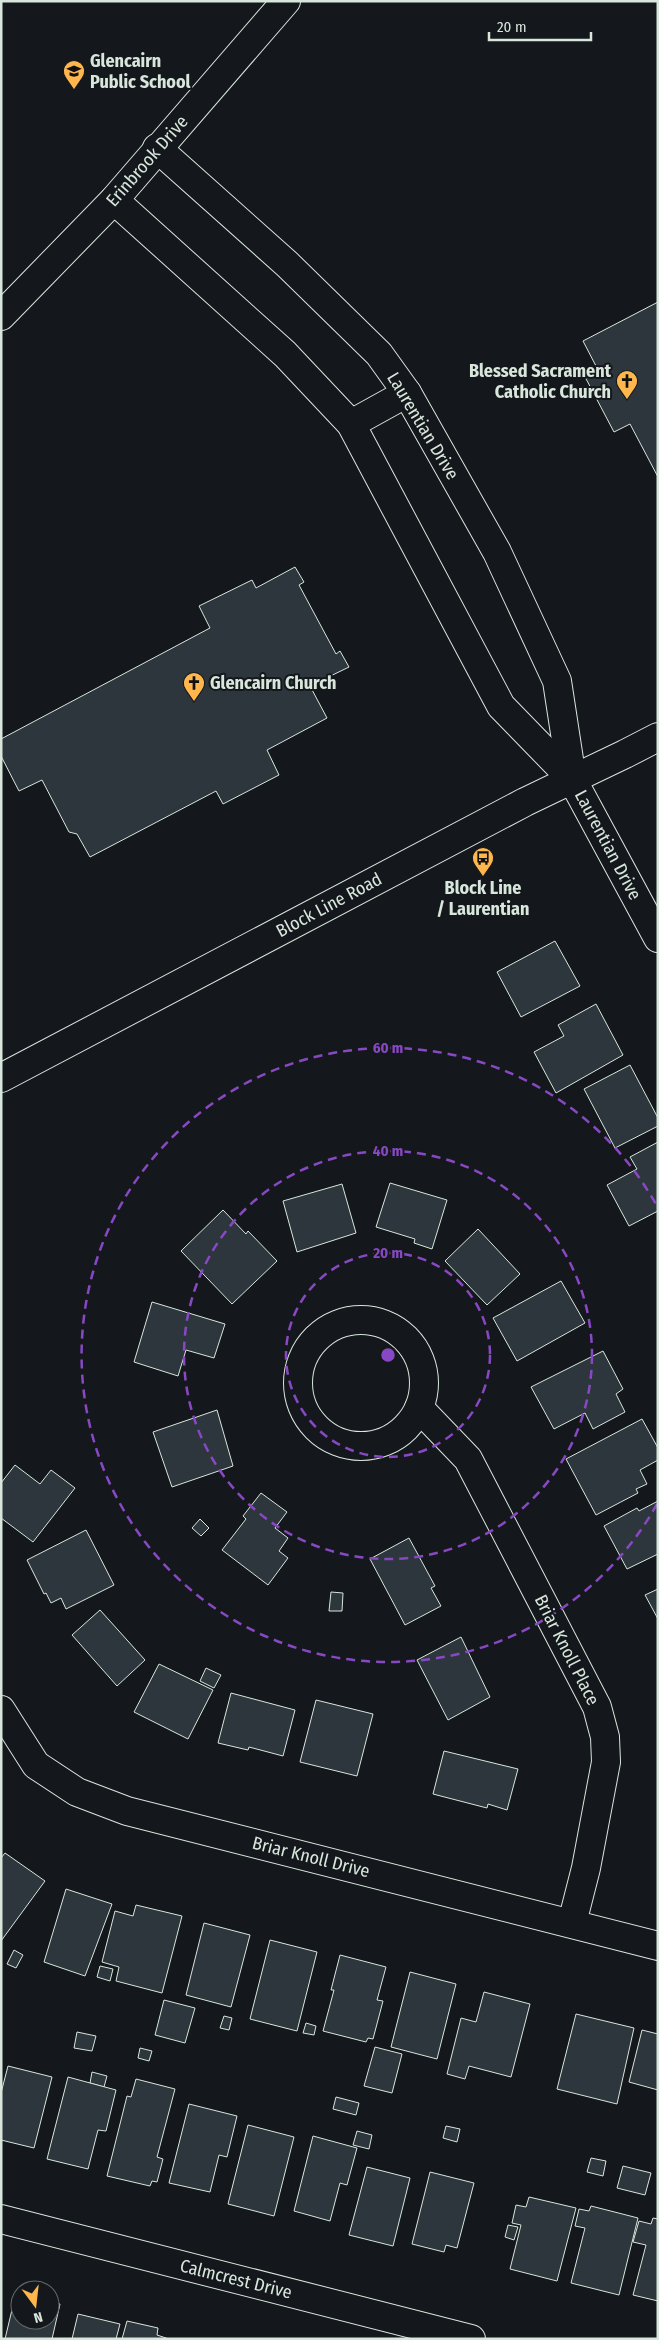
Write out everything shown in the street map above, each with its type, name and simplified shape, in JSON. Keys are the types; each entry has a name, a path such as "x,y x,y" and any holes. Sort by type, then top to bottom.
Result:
{"street":[{"name":"Erinbrook Drive","path":"1,316 114,200 286,1"},
{"name":"Laurentian Drive","path":"157,148 288,264 379,354 408,393 497,552 557,682 572,779"},
{"name":"Laurentian Drive","path":"114,200 285,354 351,424 501,706 572,779 658,938"},
{"path":"351,424 408,393"},
{"name":"Block Line Road","path":"1,1078 572,779 626,754 658,736"},
{"path":"374,1320 399,1331 414,1348 422,1364 424,1386 419,1408 410,1423 394,1437 362,1446 350,1446 328,1438 316,1429 303,1411 296,1380 302,1355 316,1336 344,1321 374,1320"},
{"name":"Briar Knoll Place","path":"419,1408 468,1459 597,1707 605,1736 606,1762 586,1868 572,1923"},
{"name":"Briar Knoll Drive","path":"1,1710 36,1765 77,1792 127,1811 658,1946"},
{"name":"Calmcrest Drive","path":"1,2219 471,2339"}],"building":[{"name":"Blessed Sacrament Catholic Church","path":"658,302 658,477 630,424 614,432 584,375 597,368 583,341"},
{"name":"Glencairn Church","path":"295,567 304,582 299,585 336,654 340,651 349,667 310,686 327,718 267,750 279,775 223,804 216,791 90,857 77,834 69,832 42,780 19,791 1,756 1,739 210,628 199,606 252,580 256,588"},
{"path":"555,941 580,986 521,1017 497,972"},
{"path":"596,1004 623,1055 556,1093 534,1052 564,1036 558,1025"},
{"path":"630,1065 658,1118 658,1126 615,1148 584,1089"},
{"path":"658,1142 658,1211 629,1226 607,1185 637,1169 630,1157"},
{"path":"390,1183 447,1200 432,1249 414,1243 415,1239 376,1227"},
{"path":"342,1184 356,1233 297,1252 283,1201"},
{"path":"223,1210 246,1234 248,1231 277,1261 232,1304 181,1251"},
{"path":"478,1229 520,1274 487,1305 445,1261"},
{"path":"561,1281 585,1323 517,1361 493,1318"},
{"path":"152,1302 225,1324 214,1358 186,1350 178,1376 134,1362"},
{"path":"603,1351 623,1389 616,1394 625,1412 593,1429 585,1413 554,1429 531,1387"},
{"path":"217,1410 233,1466 172,1487 153,1432"},
{"path":"642,1419 658,1448 658,1460 640,1470 647,1484 636,1489 638,1493 596,1515 566,1459"},
{"path":"15,1465 40,1484 51,1470 75,1488 33,1542 1,1518 1,1483"},
{"path":"261,1493 287,1512 275,1528 288,1538 279,1551 288,1558 268,1585 222,1550 246,1519 243,1516"},
{"path":"658,1501 658,1554 627,1569 604,1526 637,1508 639,1511"},
{"path":"200,1519 209,1528 201,1536 192,1528"},
{"path":"86,1530 114,1585 66,1609 61,1598 51,1603 46,1593 44,1594 27,1560"},
{"path":"409,1538 435,1586 431,1588 441,1606 405,1625 370,1559"},
{"path":"658,1589 658,1619 645,1595"},
{"path":"331,1592 343,1593 342,1611 329,1611"},
{"path":"100,1610 145,1660 117,1686 72,1635"},
{"path":"461,1637 490,1697 448,1720 417,1660"},
{"path":"159,1664 213,1690 188,1739 134,1712"},
{"path":"206,1668 221,1675 214,1688 200,1681"},
{"path":"231,1693 295,1710 283,1756 249,1747 248,1750 218,1743"},
{"path":"316,1700 373,1714 357,1776 300,1762"},
{"path":"444,1751 518,1769 507,1810 488,1804 487,1808 433,1794"},
{"path":"5,1853 45,1881 1,1941 1,1858"},
{"path":"66,1889 112,1904 85,1976 44,1962"},
{"path":"136,1905 182,1916 162,1993 116,1981 119,1967 102,1962 115,1911 133,1916"},
{"path":"204,1923 250,1935 231,2007 186,1995"},
{"path":"270,1940 317,1952 297,2031 250,2019"},
{"path":"14,1950 23,1955 16,1968 7,1964"},
{"path":"340,1955 386,1967 377,2000 383,2001 373,2039 368,2038 366,2042 323,2031 334,1990 331,1990"},
{"path":"100,1966 113,1969 110,1981 97,1977"},
{"path":"410,1972 456,1984 437,2059 391,2047"},
{"path":"484,1992 530,2004 511,2077 469,2066 465,2079 447,2074 461,2018 476,2022"},
{"path":"164,2000 195,2008 185,2043 155,2035"},
{"path":"576,2014 634,2028 617,2104 557,2089"},
{"path":"224,2016 232,2018 229,2030 220,2028"},
{"path":"306,2023 316,2026 314,2035 303,2033"},
{"path":"642,2030 658,2034 658,2090 629,2082"},
{"path":"77,2032 96,2036 92,2051 74,2048"},
{"path":"375,2047 402,2054 392,2093 364,2086"},
{"path":"140,2048 152,2051 149,2061 138,2058"},
{"path":"8,2066 52,2077 34,2148 1,2140 1,2093"},
{"path":"92,2072 107,2076 104,2087 90,2083"},
{"path":"68,2077 116,2090 106,2131 98,2130 88,2169 47,2159"},
{"path":"136,2079 175,2089 157,2157 163,2159 157,2182 152,2181 150,2186 107,2176 127,2096 131,2097"},
{"path":"336,2097 359,2103 356,2115 333,2109"},
{"path":"189,2104 237,2116 227,2157 219,2155 210,2192 169,2183"},
{"path":"248,2125 294,2137 274,2216 228,2204"},
{"path":"446,2126 460,2129 457,2142 443,2138"},
{"path":"357,2131 372,2135 369,2149 353,2145"},
{"path":"313,2136 357,2148 347,2185 340,2183 330,2221 294,2211"},
{"path":"591,2158 606,2161 603,2176 587,2172"},
{"path":"623,2166 651,2173 645,2195 617,2188"},
{"path":"367,2167 410,2178 393,2246 349,2235"},
{"path":"430,2172 474,2183 457,2248 446,2245 444,2252 412,2244"},
{"path":"529,2197 576,2208 557,2281 510,2269 521,2225 512,2223 516,2205 526,2207"},
{"path":"591,2206 638,2218 619,2295 571,2283 585,2228 575,2226 579,2209 589,2211"},
{"path":"653,2218 658,2219 658,2301 633,2295 646,2245 633,2242 639,2221 651,2224"},
{"path":"508,2225 518,2227 514,2240 505,2237"},
{"path":"78,2314 120,2324 116,2339 72,2339"},
{"path":"10,2318 10,2330 54,2330 52,2339 5,2339"},
{"path":"127,2321 158,2328 157,2335 169,2339 122,2339"}],"place":[{"name":"Glencairn Public School","path":"74,90"},
{"name":"Blessed Sacrament Catholic Church","path":"627,400"},
{"name":"Glencairn Church","path":"194,702"},
{"name":"Block Line / Laurentian","path":"483,877"}]}
